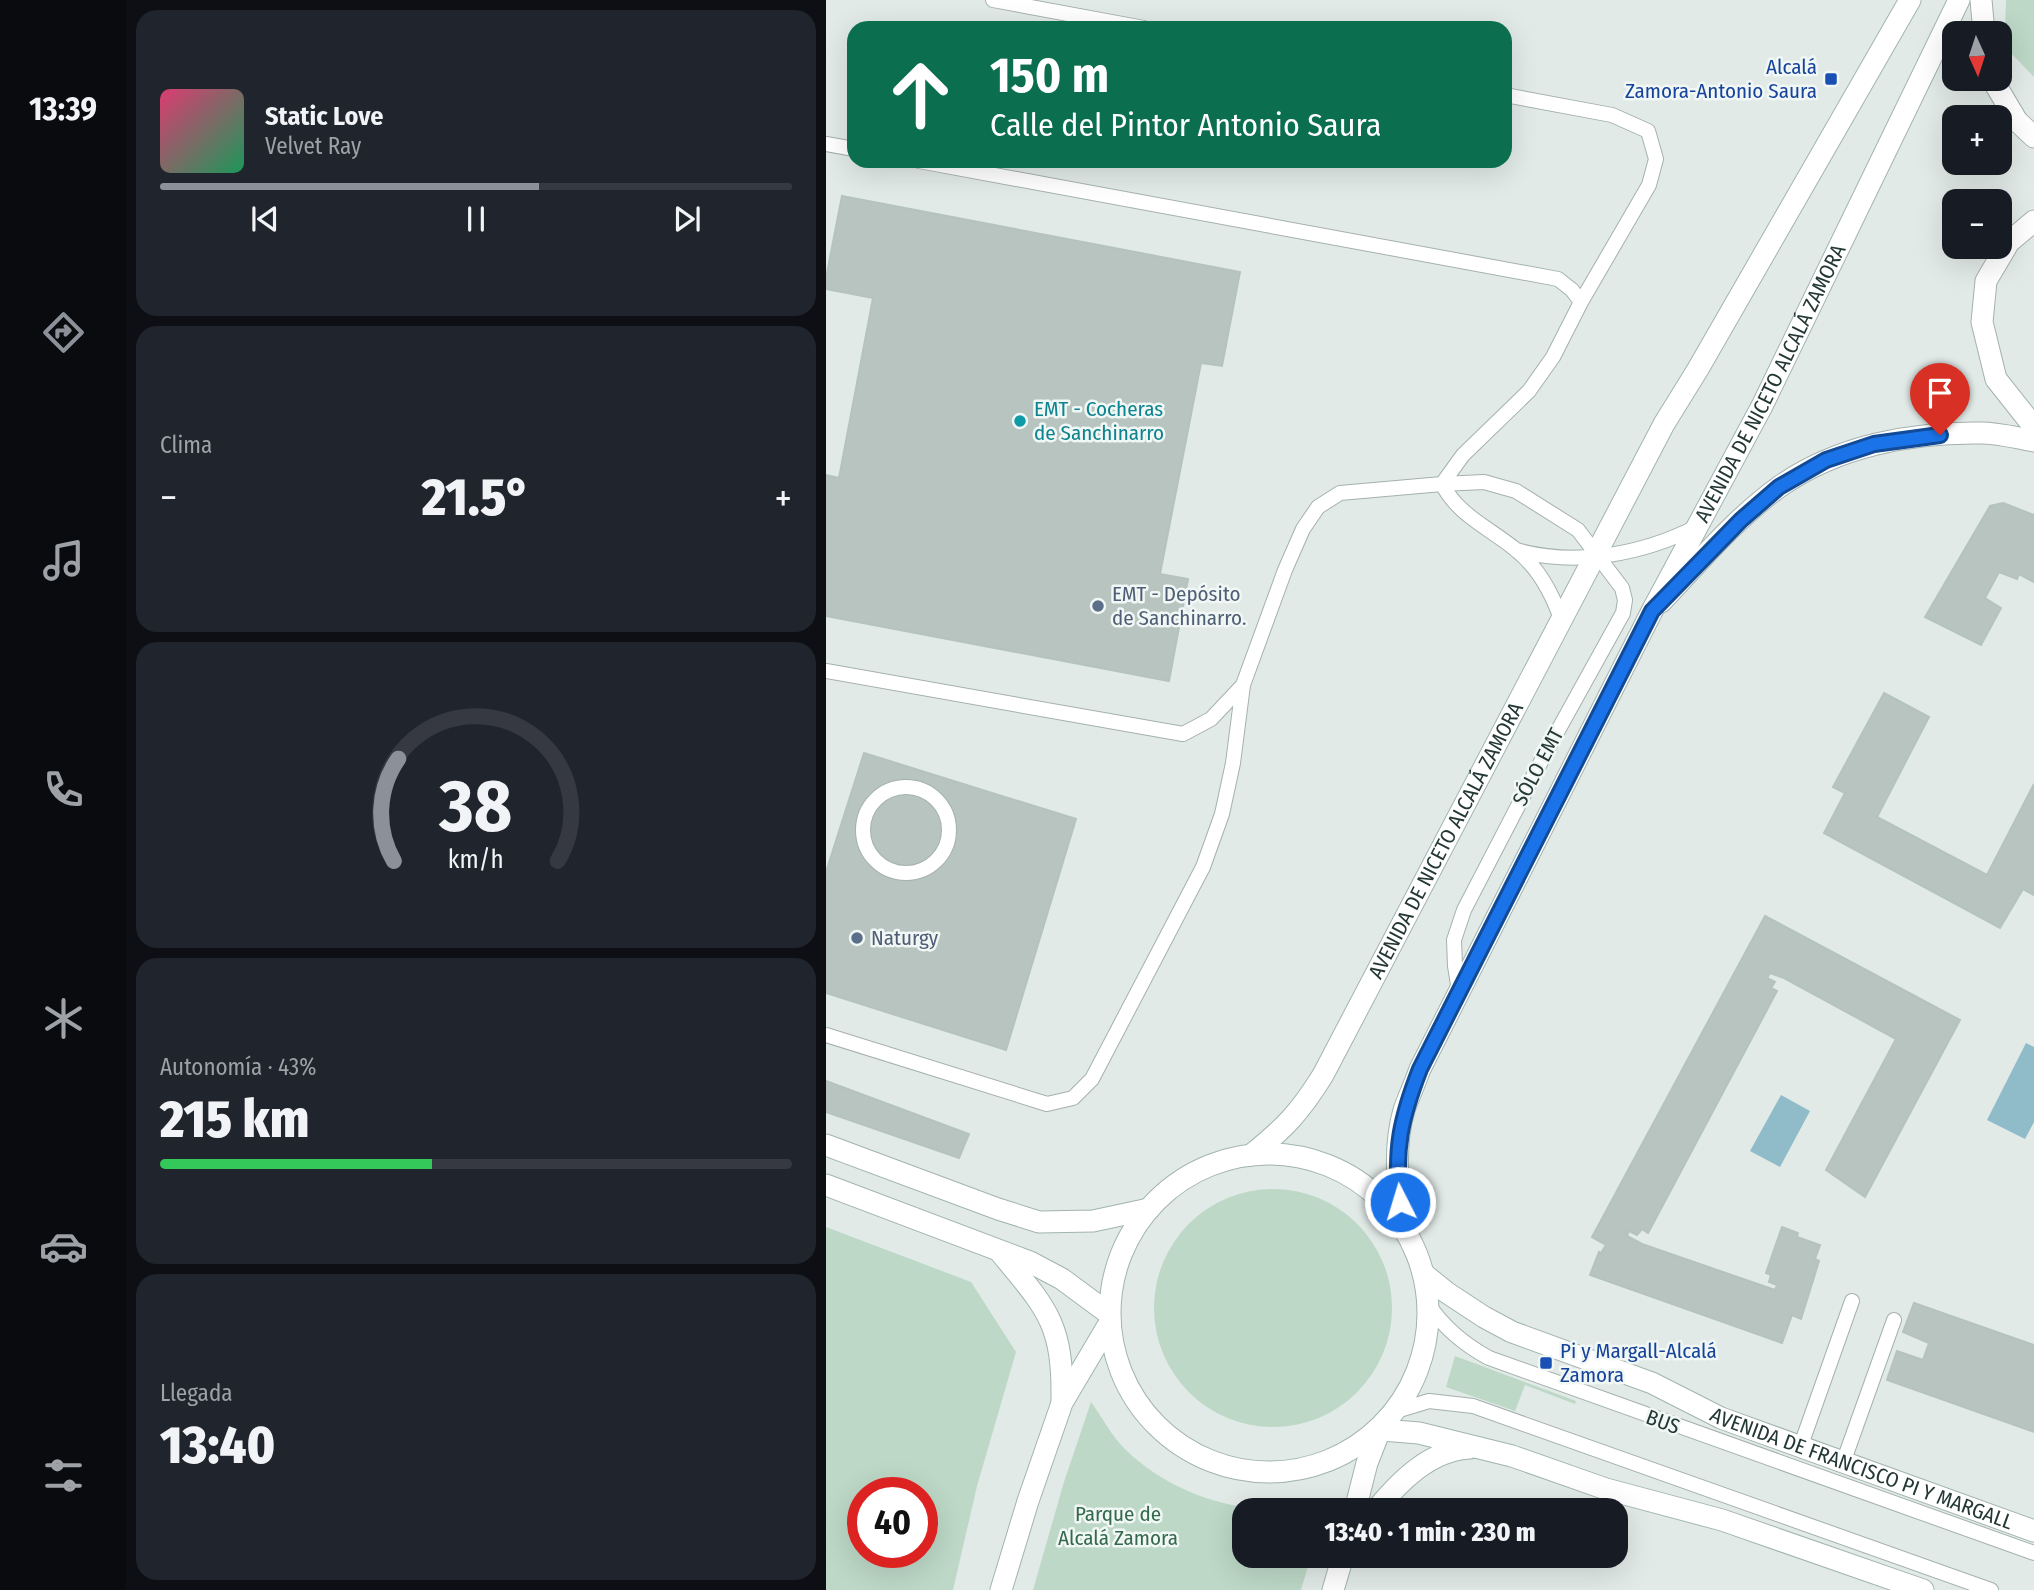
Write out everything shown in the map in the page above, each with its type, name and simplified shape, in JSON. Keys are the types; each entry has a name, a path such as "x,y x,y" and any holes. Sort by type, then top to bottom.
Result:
{"street":[{"name":"AVENIDA DE NICETO ALCALÁ ZAMORA","path":"1251,1155 1279,1133 1303,1108 1323,1075 1664,424 1910,0"},
{"name":"AVENIDA DE NICETO ALCALÁ ZAMORA","path":"1403,1226 1397,1178 1398,1143 1404,1112 1420,1069 1652,611 1791,348 1959,0"},
{"path":"1981,0 1983,21"},
{"path":"1999,91 2017,121 2034,137"},
{"path":"2034,221 2009,242 1986,281 1982,322 1996,379 2034,427"},
{"path":"1652,611 1741,520 1779,487 1826,460 1874,444 1918,437 1983,433 2034,441"},
{"path":"826,1145 1039,1222 1093,1222 1149,1209"},
{"path":"1001,1590 1062,1403 1107,1320 1117,1265 1130,1236 1149,1209 1170,1188 1194,1172 1222,1161 1251,1155 1286,1154 1320,1162 1353,1177 1380,1199 1403,1226 1425,1275 1429,1318 1424,1351 1412,1383 1380,1432 1367,1462 1358,1498"},
{"path":"826,1185 1030,1262 1062,1279 1107,1320 1121,1370 1140,1406 1169,1436 1204,1458 1244,1470 1278,1472 1339,1457 1380,1432 1419,1433 1479,1447 1606,1489 1712,1517 1923,1590"},
{"path":"999,1250 1035,1292 1050,1317 1061,1356 1062,1403"},
{"name":"AVENIDA DE FRANCISCO PI Y MARGALL","path":"1425,1275 1484,1317 1512,1332 1651,1382 1721,1418 1844,1460 2034,1531"},
{"path":"1387,1498 1408,1476 1430,1459 1462,1448 1479,1447"},
{"path":"1333,1590 1339,1568"}],"lane":[{"path":"993,0 1106,21"},
{"path":"1512,96 1612,115 1648,131 1656,159 1649,185 1581,302 1553,357 1529,391 1463,455 1442,484 1465,515 1516,550 1546,586 1562,622"},
{"path":"826,144 847,148"},
{"path":"957,168 1558,279 1572,290 1581,302"},
{"name":"SÓLO EMT","path":"1243,685 1303,529 1318,508 1340,493 1484,482 1516,491 1578,530 1622,588 1625,600 1623,613 1546,752 1464,910 1454,940 1459,991"},
{"path":"1516,550 1551,557 1596,555 1650,546 1674,538 1699,525"},
{"path":"826,671 1183,734 1211,719 1243,685"},
{"path":"826,1035 1047,1104 1073,1098 1092,1079 1203,867 1222,814 1233,763 1243,685"},
{"path":"902,787 930,793 940,803 950,829 941,855 931,865 911,872 890,869 878,862 869,851 864,838 868,810 882,795 902,787"},
{"path":"1801,1445 1852,1301"},
{"name":"BUS","path":"1428,1304 1461,1342 1489,1358 2034,1553"},
{"path":"1844,1460 1894,1320"},
{"path":"1396,1411 1429,1402 1473,1406 1991,1590"}],"green space":[{"path":"2006,0 2034,0 2034,77 2012,54 2012,21 2005,21"},
{"path":"1273,1189 1318,1198 1339,1209 1357,1224 1372,1242 1383,1263 1392,1308 1383,1353 1372,1374 1357,1392 1339,1407 1318,1418 1273,1427 1228,1418 1207,1407 1189,1392 1174,1374 1163,1353 1154,1308 1163,1263 1174,1242 1189,1224 1207,1209 1228,1198"},
{"path":"826,1227 971,1282 1016,1352 977,1486 953,1590 826,1590"},
{"path":"1455,1356 1576,1401 1575,1404 1525,1385 1515,1411 1446,1387"},
{"name":"Parque de Alcalá Zamora","path":"1091,1402 1121,1445 1139,1462 1186,1490 1232,1505 1232,1568 1307,1568 1301,1590 1033,1590 1064,1482"}],"water":[{"path":"2026,1043 2034,1047 2034,1122 2025,1139 1987,1120"},
{"path":"1781,1095 1810,1111 1780,1167 1750,1151"}],"building":[{"name":"EMT - Cocheras de Sanchinarro","path":"842,196 1240,272 1222,366 1201,363 1160,574 1188,579 1169,681 826,616 826,475 839,478 873,298 826,289"},
{"path":"2003,503 2034,515 2034,582 2019,574 2017,579 1999,572 1985,598 2001,608 1981,645 1925,617 1990,506"},
{"path":"1884,693 1929,717 1877,817 1987,875 2034,784 2034,895 2023,889 2000,928 1824,833 1845,793 1833,787"},
{"path":"864,753 1076,819 1006,1050 826,993 826,872"},
{"path":"1765,916 1960,1020 1865,1197 1826,1170 1896,1039 1784,978 1770,973 1767,978 1775,982 1771,988 1777,991 1648,1233 1642,1229 1637,1235 1629,1231 1627,1236 1642,1244 1775,1290 1777,1285 1769,1282 1771,1275 1766,1273 1782,1227 1798,1233 1797,1237 1820,1245 1815,1259 1819,1261 1801,1319 1792,1315 1782,1343 1590,1275 1599,1252 1601,1253 1606,1245 1592,1237"},
{"path":"826,1081 969,1134 959,1158 826,1112"},
{"path":"1914,1303 2034,1345 2034,1432 1887,1380 1897,1351 1923,1360 1929,1343 1903,1332"}],"place":[{"name":"Alcalá Zamora-Antonio Saura","path":"1831,79"},
{"name":"EMT - Cocheras de Sanchinarro","path":"1020,421"},
{"name":"EMT - Depósito de Sanchinarro.","path":"1098,606"},
{"name":"Naturgy","path":"857,938"},
{"name":"Pi y Margall-Alcalá Zamora","path":"1546,1363"}],"route":[{"path":"1400,1202 1397,1178 1398,1143 1404,1112 1420,1069 1652,611 1713,547 1779,487 1826,460 1874,444 1940,435"}]}
